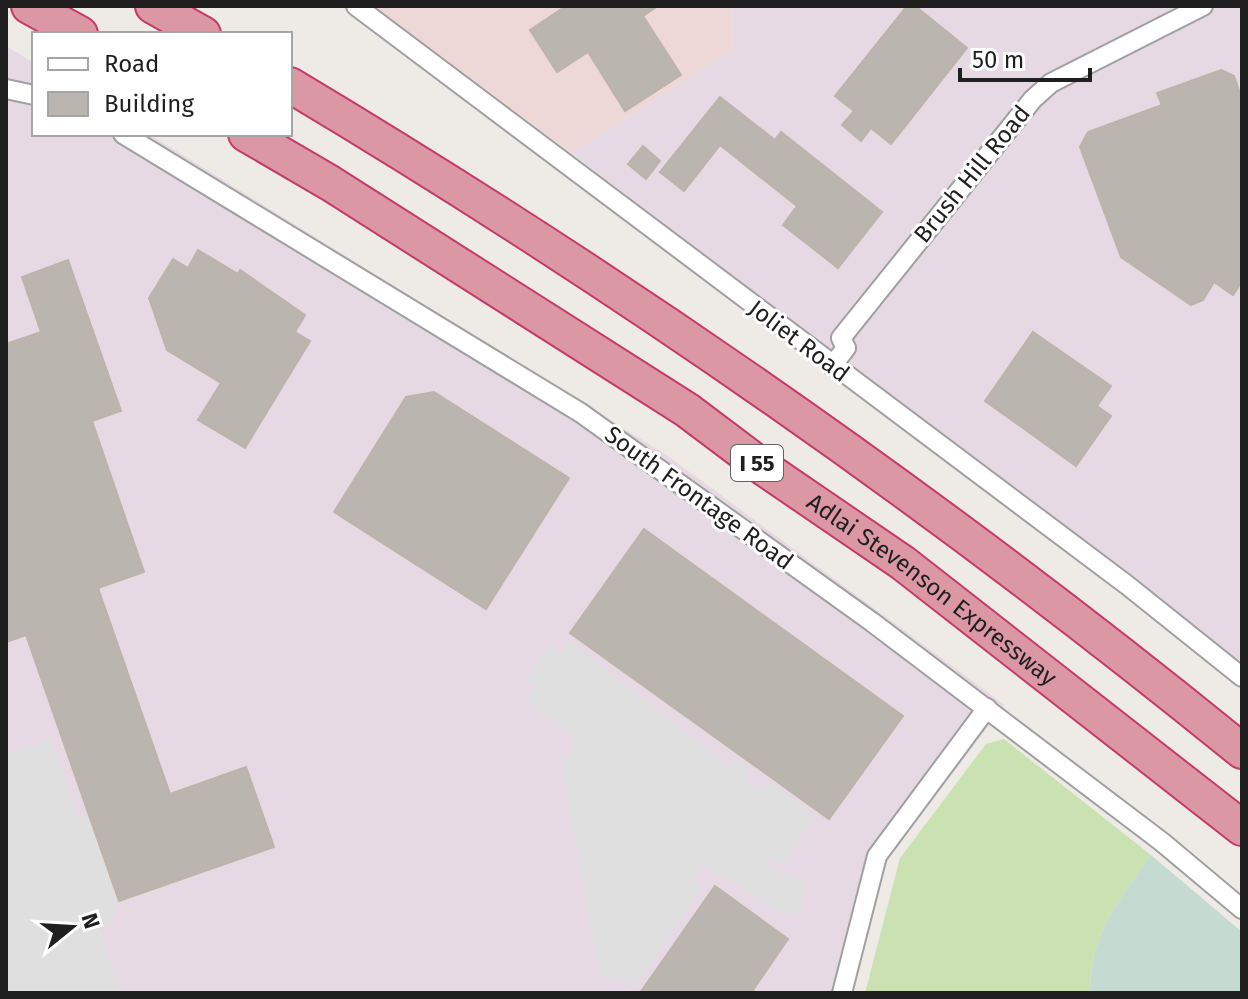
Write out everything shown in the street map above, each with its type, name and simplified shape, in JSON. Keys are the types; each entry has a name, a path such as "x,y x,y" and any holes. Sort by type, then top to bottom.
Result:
{"highway":[{"path":"29,6 76,32"},
{"path":"153,6 199,32"},
{"name":"I 55","path":"292,86 519,226 810,425 939,516 1242,751"},
{"name":"Adlai Stevenson Expressway","path":"249,136 330,183 687,410 764,468 903,563 1242,828"}],"street":[{"name":"Joliet Road","path":"356,6 1127,585 1242,677"},
{"name":"Brush Hill Road","path":"832,366 846,348 841,338 1033,99 1051,83 1203,6"},
{"path":"6,89 32,95"},
{"name":"South Frontage Road","path":"126,136 581,413 987,708 1162,842 1242,909"},
{"path":"842,993 877,856 987,708"}],"shaded area":[{"path":"374,6 732,6 733,50 571,153"},
{"path":"732,6 1242,6 1242,676 1148,593 571,153 733,50"},
{"path":"6,46 32,62 32,136 152,136 668,456 1005,705 882,864 850,993 6,993"},
{"path":"569,641 729,767 736,758 750,768 744,779 762,793 771,783 815,816 781,864 770,857 765,862 771,868 806,881 801,915 780,911 704,865 693,880 702,888 634,987 625,981 600,977 564,778 564,762 574,744 574,736 527,700 535,686 525,680 550,645 562,652"},
{"path":"50,739 79,819 90,816 118,897 113,922 100,928 121,993 6,993 6,754"}],"green space":[{"path":"1004,739 1151,855 1108,919 1095,952 1090,993 865,993 900,858 986,744"},
{"path":"1151,855 1242,932 1242,993 1090,993 1095,952 1108,919"}],"building":[{"path":"566,6 658,6 643,16 681,75 625,111 588,52 557,72 530,30"},
{"path":"907,6 915,6 967,48 891,144 871,128 861,141 842,125 854,111 835,96"},
{"path":"1221,70 1234,76 1242,99 1242,281 1233,295 1214,282 1203,300 1191,305 1121,257 1080,147 1088,132 1162,105 1157,93"},
{"path":"720,97 775,140 781,132 882,212 838,268 783,225 797,206 720,145 684,191 660,172"},
{"path":"643,146 660,161 646,179 628,164"},
{"path":"198,250 238,274 240,270 305,315 295,332 310,341 245,448 198,420 221,383 167,350 149,298 173,259 188,268"},
{"path":"68,260 121,411 92,421 144,572 98,588 170,794 246,767 274,847 119,901 26,635 6,642 6,344 41,332 22,277"},
{"path":"1033,332 1111,386 1097,406 1111,416 1076,466 985,401"},
{"path":"434,392 569,478 486,609 334,512 406,397"},
{"path":"644,529 903,716 829,819 570,633"},
{"path":"715,886 788,939 751,993 640,993"}]}
